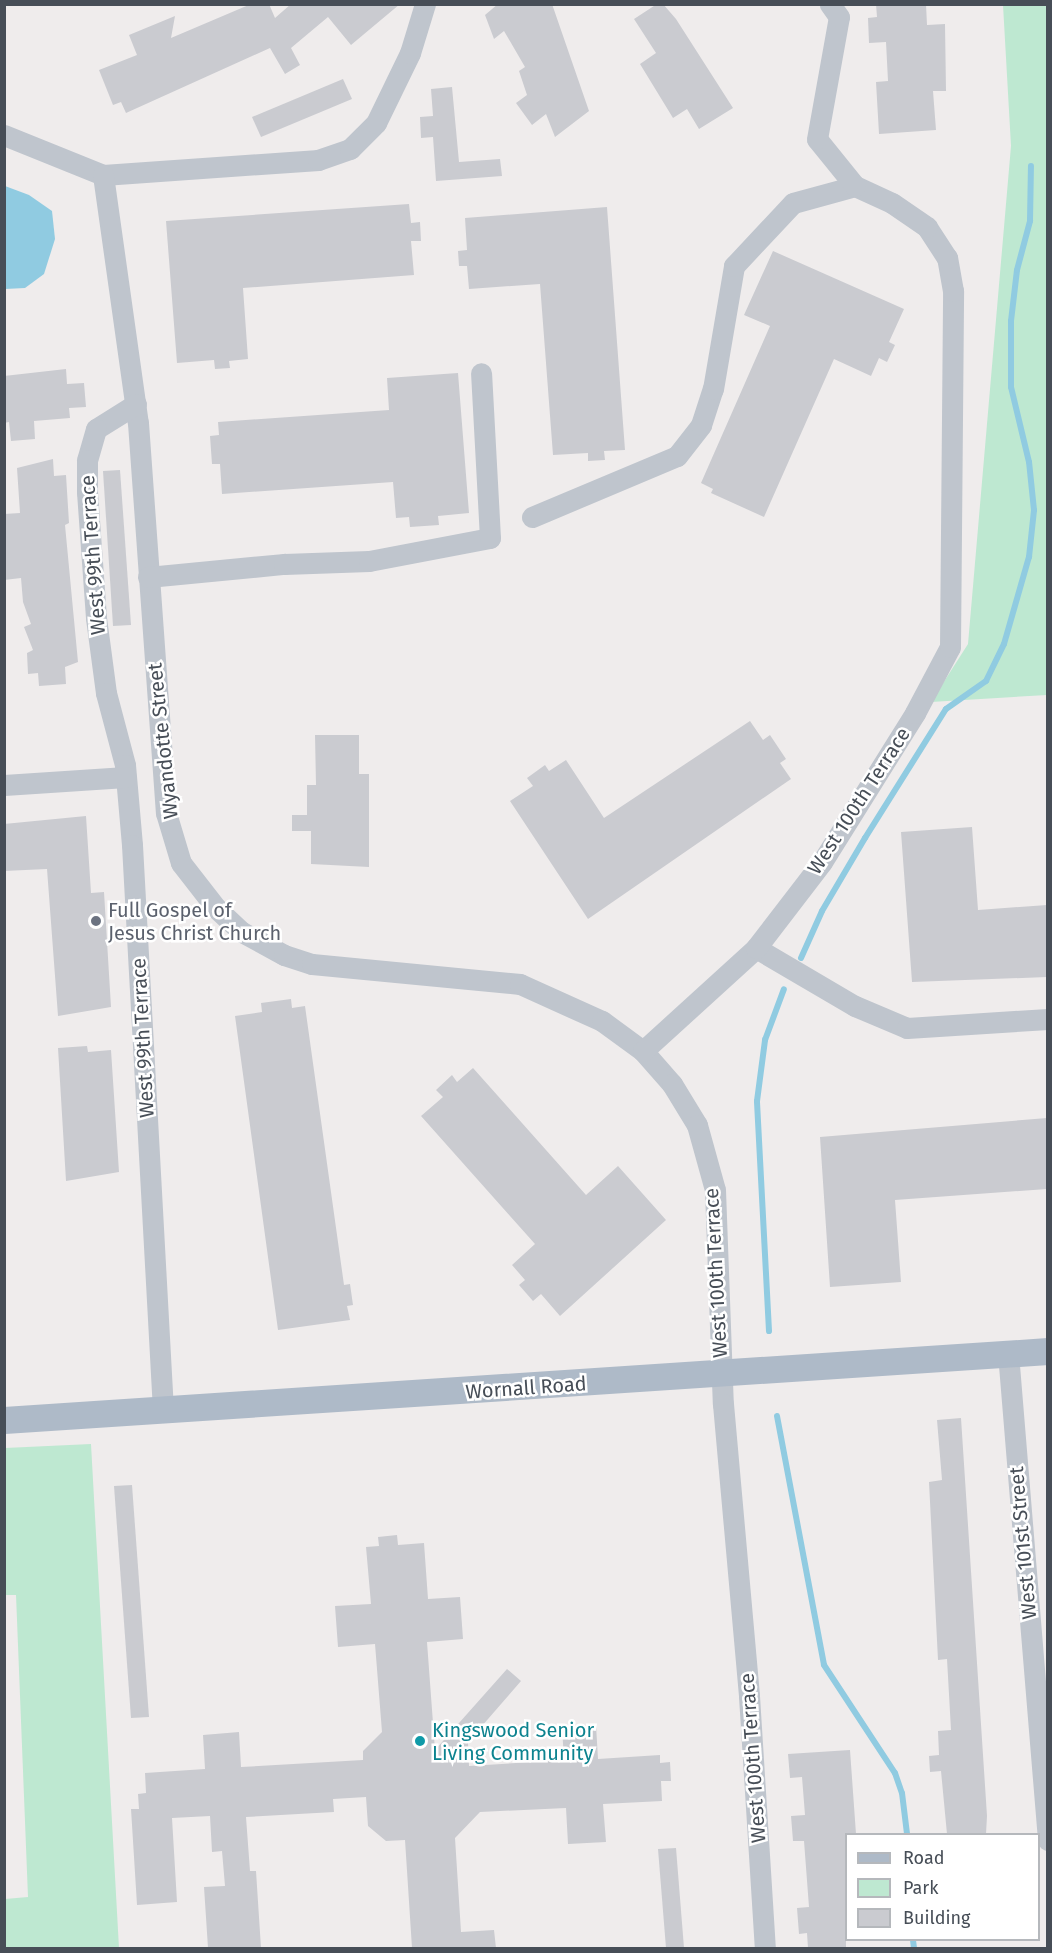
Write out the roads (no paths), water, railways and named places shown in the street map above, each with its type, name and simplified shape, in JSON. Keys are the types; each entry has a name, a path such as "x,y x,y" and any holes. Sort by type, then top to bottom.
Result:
{"main road":[{"name":"Wornall Road","path":"4,1420 1047,1351"}],"street":[{"path":"4,135 103,174 318,160 350,149 376,123 410,53 425,4"},
{"path":"532,517 677,456 700,425 713,389 734,266 793,203 855,186 817,139 839,17 830,4"},
{"name":"Wyandotte Street","path":"103,174 136,404 166,813 181,863 216,908 242,932 284,955 312,964 520,984 602,1021 642,1051"},
{"name":"West 100th Terrace","path":"765,1948 722,1374 715,1190 697,1125 672,1084 642,1051 756,948 822,862 915,713 950,647 953,291 946,258 927,227 892,203 855,186"},
{"path":"148,578 284,564 369,561 490,538 481,373"},
{"name":"West 99th Terrace","path":"136,404 96,429 87,460 96,618 106,693 126,777 162,1410"},
{"path":"4,785 126,777"},
{"path":"756,948 855,1006 907,1028 1047,1019"},
{"name":"West 101st Street","path":"1008,1353 1047,1840"}],"water":[{"path":"5,186 29,195 52,211 55,239 44,274 25,288 5,289"}],"waterway":[{"path":"801,958 822,911 946,709 986,681 1004,644 1029,557 1034,510 1029,462 1011,387 1011,321 1017,270 1030,221 1031,166"},
{"path":"769,1331 757,1101 765,1040 784,989"},
{"path":"777,1416 824,1665 895,1773 902,1793 907,1833"},
{"path":"913,1941 914,1948"}],"place":[{"name":"Full Gospel of Jesus Christ Church","path":"96,921"},
{"name":"Kingswood Senior Living Community","path":"420,1741"}]}
